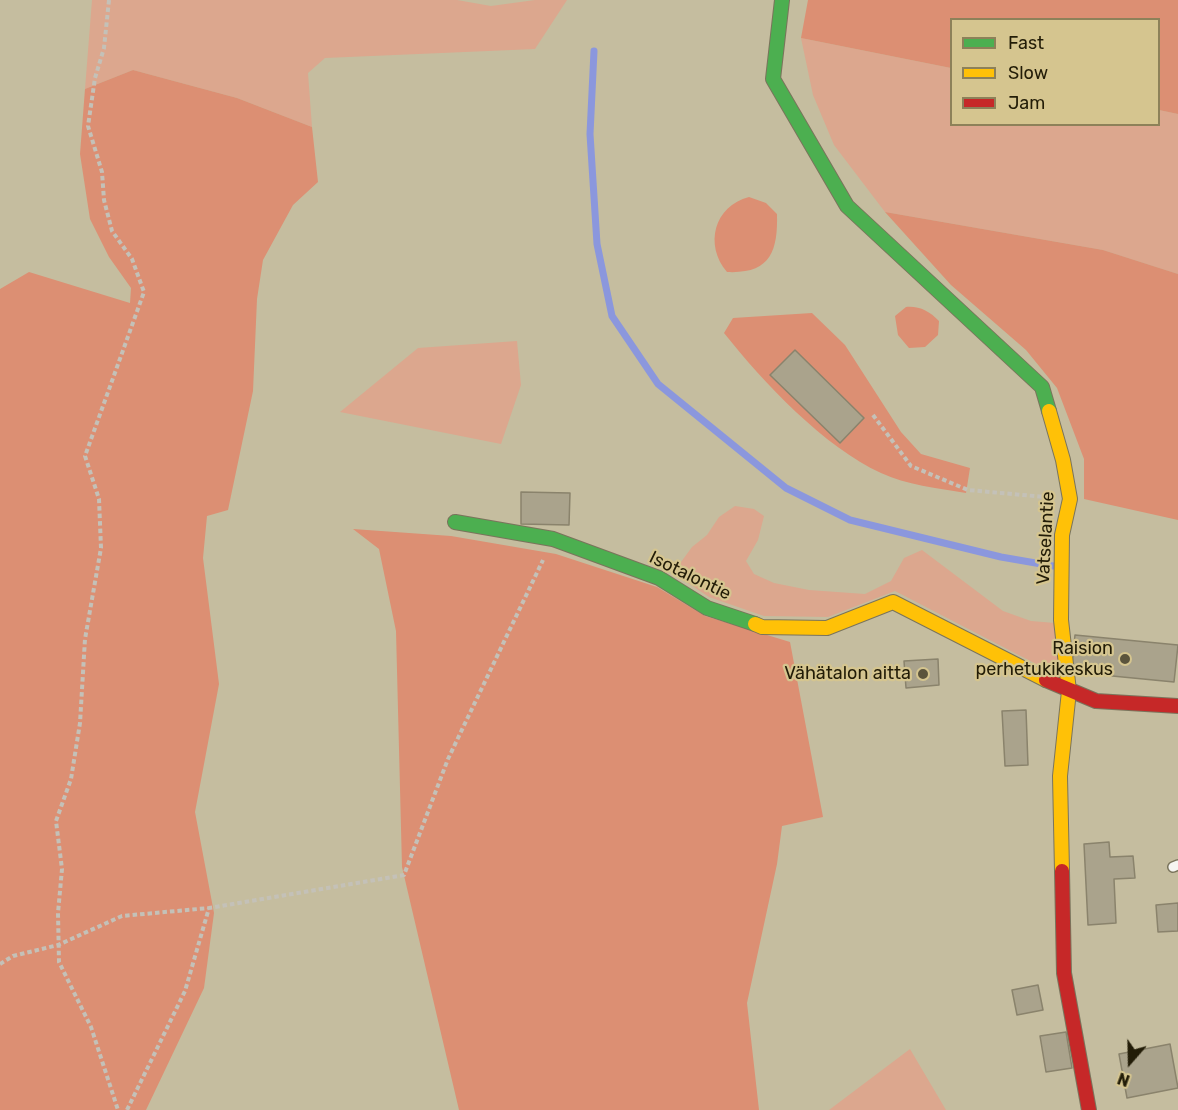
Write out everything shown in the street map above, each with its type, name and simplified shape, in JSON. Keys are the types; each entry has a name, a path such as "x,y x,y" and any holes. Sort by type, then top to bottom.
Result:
{"street":[{"name":"Vatselantie","path":"782,0 773,79 847,206 1042,387 1063,460 1070,499 1062,535 1061,620 1069,691 1060,776 1064,973 1089,1110"},
{"name":"Isotalontie","path":"455,522 553,539 659,578 707,608 762,627 827,628 893,602 1069,691 1096,701 1178,706"}],"path":[{"path":"109,0 104,48 95,78 88,126 102,171 104,200 111,231 132,259 144,292 85,456 99,499 101,548 85,639 80,723 71,779 56,821 62,869 58,913 59,962 91,1027 118,1110"},
{"path":"873,415 911,466 968,490 1070,499"},
{"path":"0,964 13,956 58,945 122,916 209,908 404,875 448,759 553,539"},
{"path":"127,1110 185,991 209,908"}],"shaded area":[{"path":"92,0 457,0 491,6 535,0 567,0 535,49 325,58 308,73 312,127 237,98 133,70 85,89"},
{"path":"808,0 1178,0 1178,114 1160,110 1160,18 950,18 950,68 801,38"},
{"path":"801,38 950,68 950,126 1160,126 1160,110 1178,114 1178,274 1103,250 885,212 834,145 813,95"},
{"path":"133,70 237,98 312,127 318,182 293,205 263,260 257,299 253,391 228,510 207,516 203,558 219,684 195,812 214,913 204,988 146,1110 0,1110 0,289 29,272 130,303 131,288 109,257 90,219 80,154 85,89"},
{"path":"749,197 766,203 777,214 773,250 762,265 742,272 727,272 716,250 716,228 728,209"},
{"path":"885,212 1103,250 1178,274 1178,520 1084,499 1084,459 1057,388 1026,350 951,285"},
{"path":"906,307 924,310 939,321 938,335 925,347 909,348 898,335 895,316"},
{"path":"812,313 845,345 901,432 921,454 970,468 966,493 901,480 859,462 796,412 757,372 724,333 733,318"},
{"path":"517,341 521,385 501,444 340,412 418,348"},
{"path":"735,506 754,509 764,516 758,540 746,561 754,574 774,583 809,590 865,594 891,581 904,558 922,550 1003,611 1031,621 1055,623 1063,678 895,591 828,617 764,616 709,597 673,573 692,547 707,535 719,517"},
{"path":"353,529 451,536 556,554 657,587 705,616 790,642 823,817 782,826 777,864 747,1003 759,1110 459,1110 402,867 396,631 379,549"},
{"path":"910,1049 946,1110 829,1110"}],"building":[{"path":"795,350 864,418 840,443 770,375"},
{"path":"521,492 570,493 569,525 521,524"},
{"name":"Raision perhetukikeskus","path":"1075,635 1178,645 1174,682 1071,672"},
{"path":"938,659 939,685 906,688 904,661"},
{"path":"1026,710 1028,765 1005,766 1002,711"},
{"path":"1109,842 1110,857 1133,856 1135,878 1114,879 1116,923 1088,925 1084,844"},
{"path":"1178,903 1178,931 1158,932 1156,905"},
{"path":"1038,985 1043,1010 1017,1015 1012,990"},
{"path":"1066,1032 1072,1068 1046,1072 1040,1036"},
{"path":"1170,1044 1178,1088 1127,1098 1119,1054"}],"waterway":[{"path":"594,51 590,134 597,244 612,316 658,384 786,488 850,520 1001,557 1053,566"}],"traffic: fast":[{"path":"782,0 773,79 847,206 1042,387 1049,411"},
{"path":"455,522 553,539 659,578 707,608 755,624"}],"traffic: slow":[{"path":"1049,411 1063,460 1070,499 1062,535 1061,620 1069,691 1060,776 1062,871"},
{"path":"755,624 762,627 827,628 893,602 1046,680"}],"traffic: jam":[{"path":"1046,680 1096,701 1178,706"},
{"path":"1062,871 1064,973 1089,1110"}],"place":[{"name":"Raision perhetukikeskus","path":"1125,659"},
{"name":"Vähätalon aitta","path":"923,674"}]}
